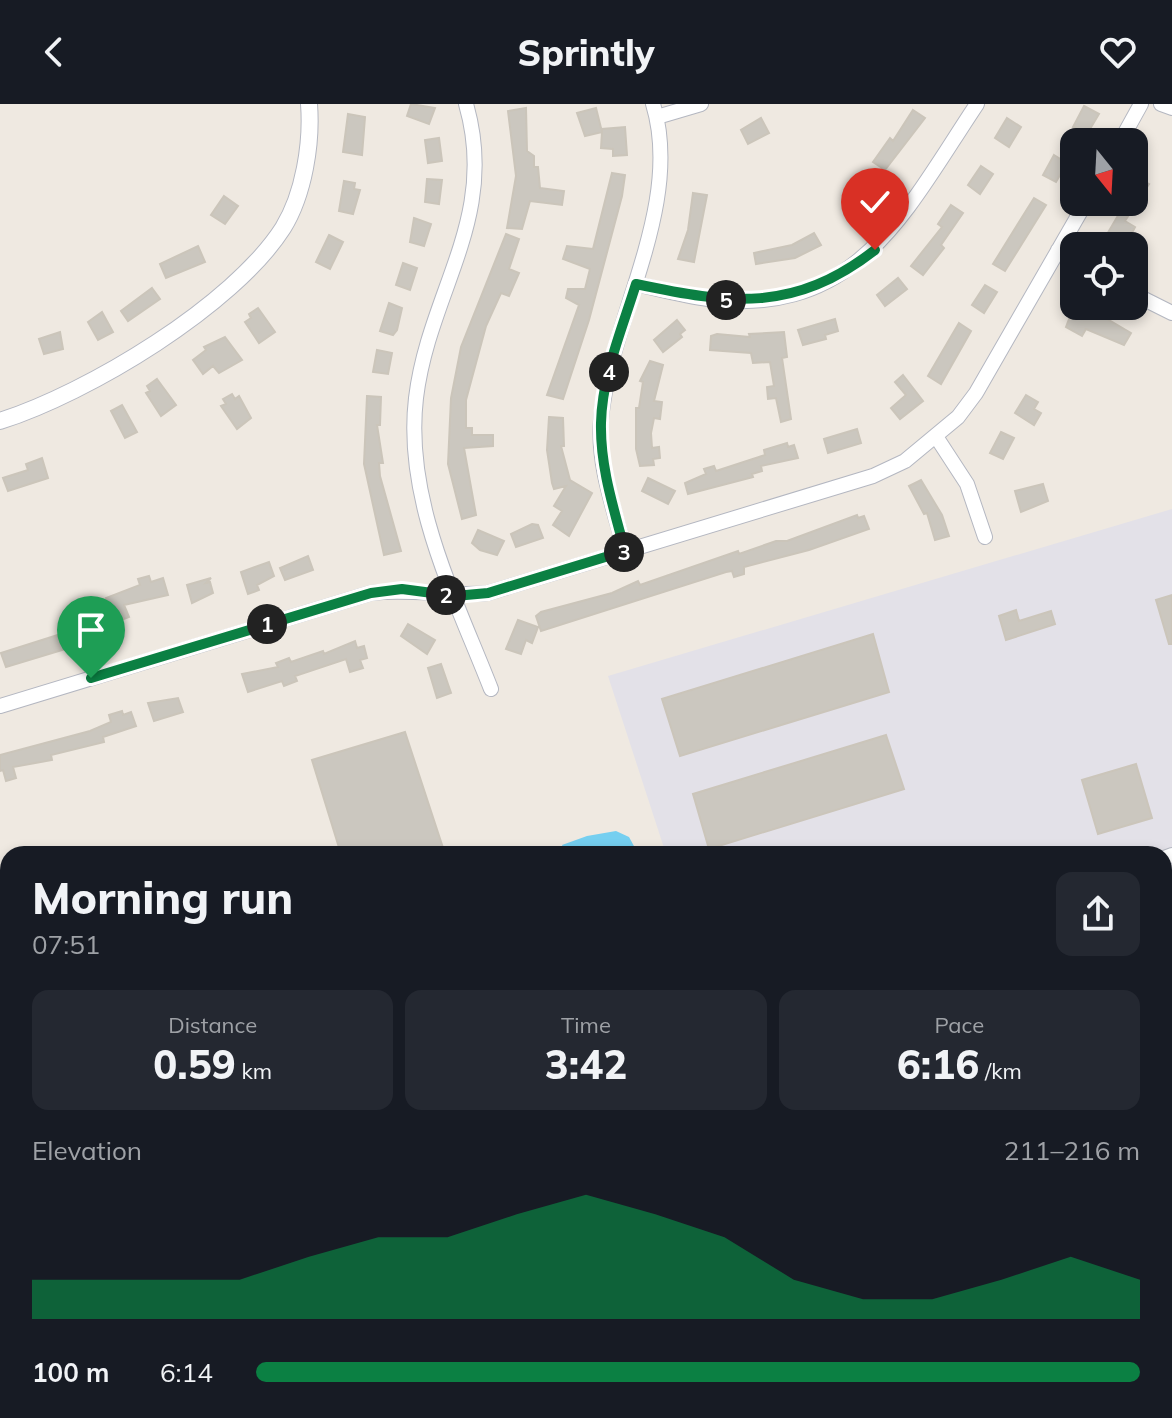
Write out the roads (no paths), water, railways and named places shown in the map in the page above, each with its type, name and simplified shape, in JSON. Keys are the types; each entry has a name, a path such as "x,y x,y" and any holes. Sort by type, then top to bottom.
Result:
{"street":[{"path":"466,104 476,156 476,187 467,232 423,356 414,439 424,510 491,689"},
{"path":"625,551 605,472 601,423 607,377 636,284 659,184 655,110 701,104"},
{"path":"636,284 708,299 752,301 793,293 830,280 875,250 896,225 977,104"},
{"path":"1128,128 1141,104"},
{"path":"1161,104 1172,108"},
{"path":"0,421 77,389 144,350 211,302 254,263 284,226 301,184 312,105"},
{"path":"0,706 371,593 402,589 455,596 488,593 873,476 905,461 937,438 976,393 1078,216"},
{"path":"1148,301 1172,313"},
{"path":"937,438 967,484 985,537"}],"water":[{"path":"616,831 629,837 634,846 562,845 587,836"}]}
